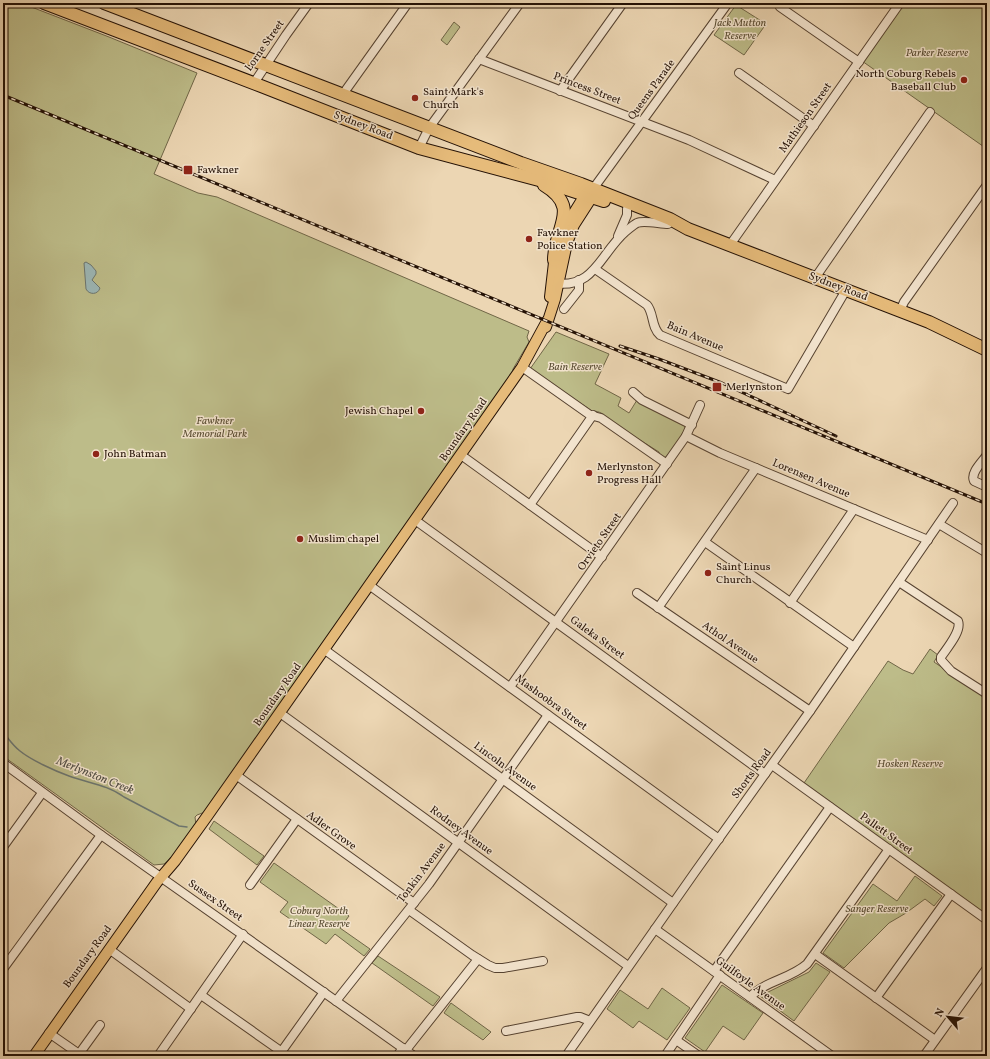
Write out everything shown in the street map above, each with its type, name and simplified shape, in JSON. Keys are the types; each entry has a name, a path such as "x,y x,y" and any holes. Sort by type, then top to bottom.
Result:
{"highway":[{"name":"Sydney Road","path":"44,3 419,148 590,193 670,219 688,229"},
{"name":"Sydney Road","path":"104,3 343,94 627,209 668,224 688,229 929,322 987,350"},
{"path":"529,177 556,193 564,207 564,218 554,249 554,260"}],"main road":[{"name":"Boundary Road","path":"32,1056 175,861 325,650 522,367 553,308 555,281 554,260 562,232 571,215 590,193"},
{"name":"Boundary Road","path":"555,281 570,234 590,193"}],"street":[{"name":"Lorne Street","path":"254,83 265,65 310,3"},
{"path":"343,94 408,3"},
{"path":"419,148 429,128 520,3"},
{"path":"560,91 623,3"},
{"name":"Queens Parade","path":"590,193 728,3"},
{"name":"Mathieson Street","path":"730,245 900,3"},
{"path":"780,7 859,62"},
{"name":"Princess Street","path":"479,59 689,140 775,180"},
{"path":"739,73 814,126"},
{"path":"814,278 930,112"},
{"path":"900,311 904,302 987,185"},
{"path":"555,281 576,281 587,277 595,269 617,239 627,215 627,209"},
{"path":"617,239 637,223 644,222 668,224"},
{"name":"Bain Avenue","path":"595,269 649,307 656,330 660,335 788,389 846,290"},
{"path":"564,309 580,288 576,281"},
{"path":"522,367 580,408 601,418 667,464"},
{"path":"633,392 642,400 692,426"},
{"name":"Orvieto Street","path":"510,687 686,436 692,426 700,405"},
{"path":"530,505 593,415"},
{"name":"Lorensen Avenue","path":"686,436 720,453 928,540"},
{"path":"461,455 602,557"},
{"path":"987,455 974,474 973,479 974,482 987,487"},
{"path":"658,608 756,468"},
{"name":"Shorts Road","path":"567,1056 628,966 810,711 953,503"},
{"path":"790,603 854,509"},
{"name":"Galeka Street","path":"415,520 765,774"},
{"path":"939,524 987,553"},
{"path":"705,542 854,647"},
{"path":"899,582 958,621 958,632 941,657 941,660 951,670 987,694"},
{"name":"Mashoobra Street","path":"370,585 719,839"},
{"name":"Athol Avenue","path":"637,593 810,711"},
{"name":"Lincoln Avenue","path":"325,650 673,903"},
{"name":"Rodney Avenue","path":"280,713 628,966"},
{"name":"Tonkin Avenue","path":"336,1000 459,843 548,715"},
{"name":"Sussex Street","path":"3,763 101,835 414,1056"},
{"name":"Pallett Street","path":"772,765 987,920"},
{"name":"Adler Grove","path":"236,775 297,819 478,959 488,965 499,968 543,961"},
{"path":"3,847 42,792"},
{"path":"665,1056 717,973 830,807"},
{"path":"250,885 297,819"},
{"path":"3,969 101,835"},
{"path":"750,997 760,989 804,967 815,954 889,849"},
{"path":"876,998 951,894"},
{"name":"Guilfoyle Avenue","path":"655,929 832,1056"},
{"path":"158,1056 243,934"},
{"path":"109,949 191,1008"},
{"path":"815,954 935,1040"},
{"path":"397,1056 478,959"},
{"path":"924,1056 987,968"},
{"path":"201,995 280,1054 324,992"},
{"path":"506,1031 577,1017 590,1021"},
{"path":"49,1033 80,1055 100,1025"},
{"path":"676,1040 699,1056"}],"green space":[{"name":"Fawkner Memorial Park","path":"3,3 21,3 197,73 154,174 198,193 217,197 529,331 527,337 529,342 513,369 513,372 205,812 195,817 196,825 172,857 164,864 154,865 3,756"},
{"name":"Parker Reserve","path":"902,3 987,3 987,149 862,61"},
{"name":"Jack Mutton Reserve","path":"736,5 766,24 744,55 714,35"},
{"path":"454,22 460,27 447,45 441,40"},
{"name":"Bain Reserve","path":"556,332 609,354 595,384 621,398 618,406 629,413 637,400 685,424 685,431 667,456 664,458 660,456 659,452 608,420 602,413 592,411 530,369"},
{"name":"Hosken Reserve","path":"930,649 938,655 934,662 987,698 987,915 804,783 888,661 913,674"},
{"path":"214,821 264,856 257,865 209,829"},
{"name":"Coburg North Linear Reserve","path":"274,863 349,916 340,928 370,949 364,956 335,934 326,944 280,912 288,902 260,882"},
{"name":"Sanger Reserve","path":"915,876 942,896 934,906 925,899 889,923 844,968 823,953 873,884 897,901"},
{"path":"378,956 440,997 433,1006 372,963"},
{"path":"816,963 830,972 794,1021 760,996 809,972"},
{"path":"722,985 763,1013 744,1040 723,1026 705,1052 685,1038"},
{"path":"662,988 690,1008 667,1040 639,1021 633,1028 607,1009 620,990 648,1009"},
{"path":"451,1003 491,1032 483,1040 444,1013"}],"water":[{"path":"86,262 96,271 96,274 92,280 100,288 95,293 91,293 86,289 84,263"}],"waterway":[{"name":"Merlynston Creek","path":"3,732 17,749 37,762 69,776 118,793 179,826 187,827"}],"railway":[{"path":"3,95 987,504"},
{"path":"620,346 722,383 836,436"}],"place":[{"name":"North Coburg Rebels Baseball Club","path":"964,80"},
{"name":"Saint Mark's Church","path":"415,98"},
{"name":"Fawkner","path":"188,170"},
{"name":"Fawkner Police Station","path":"529,239"},
{"name":"Merlynston","path":"717,387"},
{"name":"Jewish Chapel","path":"421,411"},
{"name":"John Batman","path":"96,454"},
{"name":"Merlynston Progress Hall","path":"589,473"},
{"name":"Muslim chapel","path":"300,539"},
{"name":"Saint Linus Church","path":"708,573"}]}
